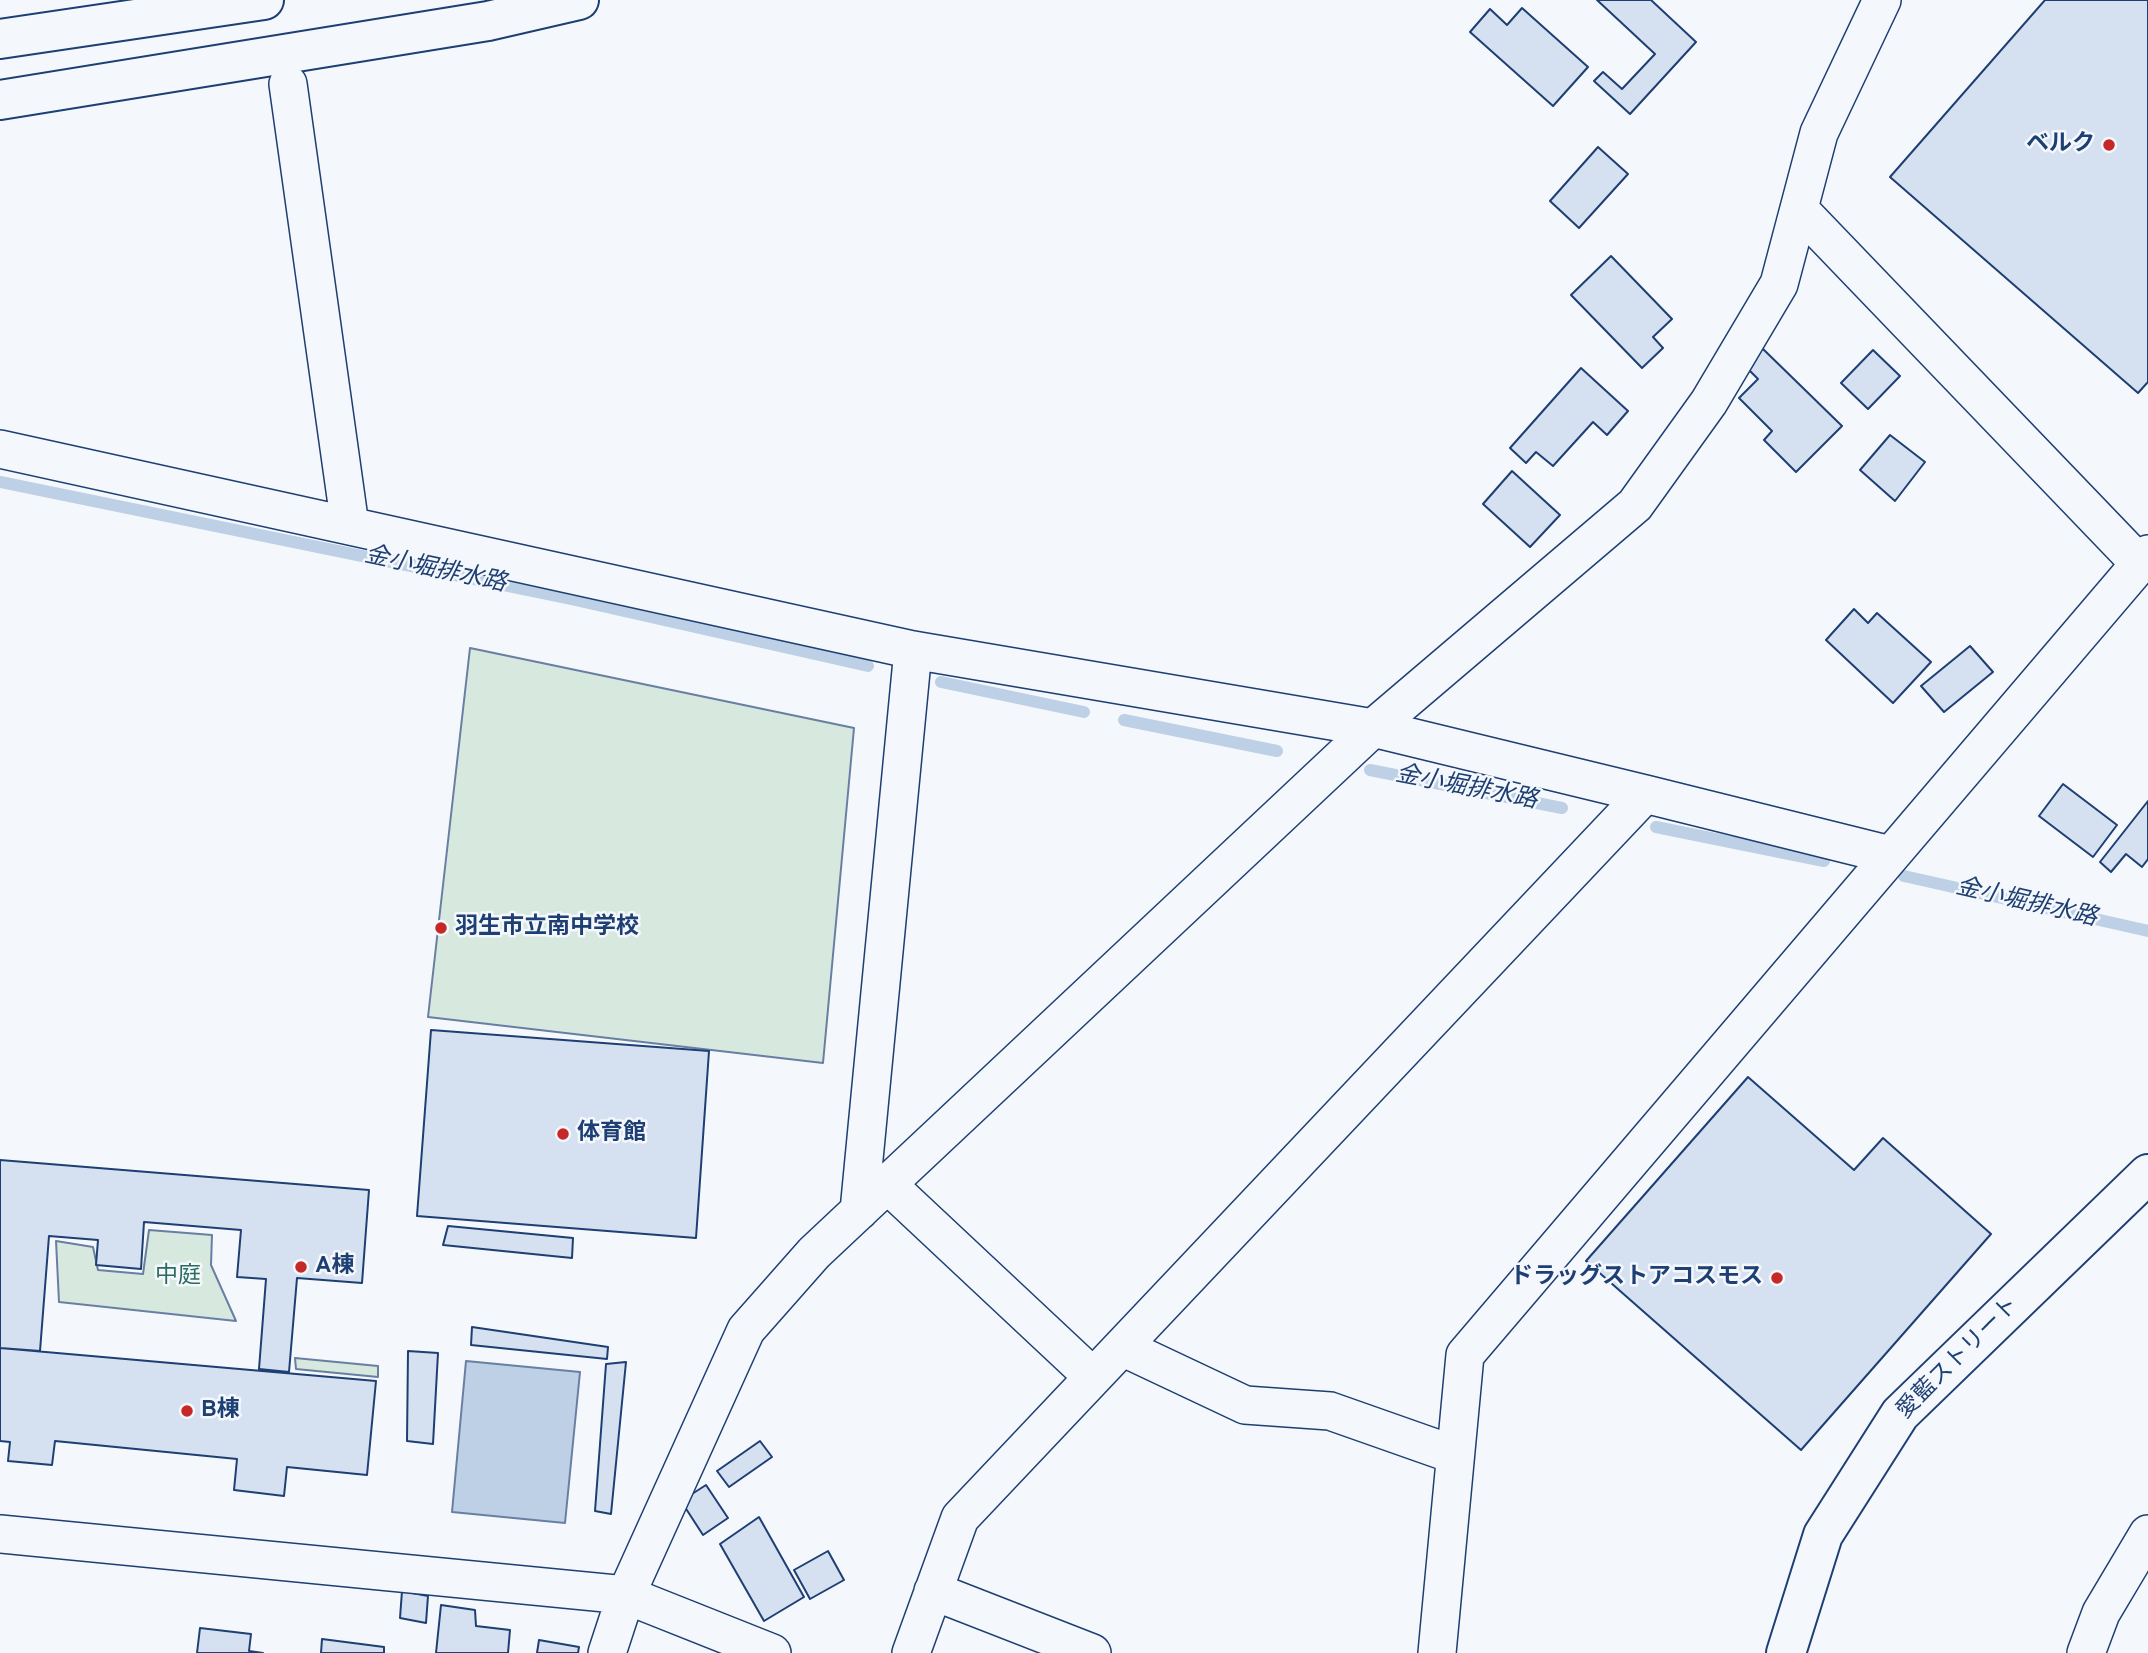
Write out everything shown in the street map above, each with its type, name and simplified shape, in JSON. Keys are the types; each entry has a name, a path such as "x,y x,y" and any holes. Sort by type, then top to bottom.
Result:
{"main road":[{"path":"0,39 264,0"},
{"path":"0,100 488,21 579,0"},
{"name":"愛藍ストリート","path":"1786,1653 1823,1535 1900,1414 2148,1174"}],"street":[{"path":"607,1653 626,1595 747,1330 814,1253 1373,729 1635,505 1709,402 1779,284 1819,133 1882,0"},
{"path":"288,84 350,526"},
{"path":"1437,1653 1465,1355 2144,559 1799,209"},
{"path":"0,449 913,650 1373,729 1890,855"},
{"path":"859,1211 913,650"},
{"path":"911,1653 960,1518 1645,794"},
{"path":"887,1184 1093,1377"},
{"path":"1122,1347 1245,1405 1330,1411 1455,1455"},
{"path":"0,1534 626,1595 772,1653"},
{"path":"2086,1653 2101,1613 2148,1534"},
{"path":"933,1591 1092,1653"}],"green space":[{"path":"470,648 854,728 823,1063 428,1017"},
{"name":"中庭","path":"149,1230 212,1235 211,1265 236,1321 59,1302 56,1241 93,1247 98,1270 143,1274"},
{"path":"295,1358 378,1366 378,1377 296,1369"}],"water":[{"path":"466,1361 580,1372 565,1523 452,1512"}],"building":[{"path":"1597,0 1651,0 1696,42 1630,114 1594,81 1603,72 1622,89 1655,54"},
{"path":"2045,0 2148,0 2148,382 2138,393 1890,177"},
{"path":"1522,8 1588,67 1553,106 1470,32 1490,9 1507,25"},
{"path":"1598,147 1628,174 1579,228 1550,201"},
{"path":"1611,256 1672,319 1653,337 1663,348 1642,368 1571,295"},
{"path":"1762,348 1842,426 1796,472 1764,440 1772,431 1739,398 1758,379 1745,366"},
{"path":"1873,350 1900,376 1868,409 1841,383"},
{"path":"1581,368 1628,411 1607,435 1593,422 1553,466 1536,452 1526,463 1510,448"},
{"path":"1890,435 1925,462 1895,501 1860,470"},
{"path":"1512,471 1560,515 1530,547 1483,504"},
{"path":"1854,609 1868,623 1877,613 1931,662 1893,703 1826,640"},
{"path":"1970,646 1993,672 1944,712 1921,686"},
{"path":"2063,784 2117,825 2093,857 2039,816"},
{"path":"2148,801 2148,859 2142,867 2126,854 2111,872 2100,862"},
{"name":"体育館","path":"431,1030 709,1051 696,1238 417,1216"},
{"path":"1748,1077 1854,1170 1883,1138 1991,1234 1801,1450 1586,1261"},
{"name":"A棟","path":"0,1160 369,1190 362,1283 297,1278 289,1372 259,1369 266,1279 237,1277 241,1230 144,1222 141,1269 96,1265 98,1240 49,1236 40,1351 0,1348"},
{"path":"448,1226 573,1238 572,1258 443,1245"},
{"path":"472,1327 608,1347 607,1359 471,1345"},
{"name":"B棟","path":"0,1348 376,1381 367,1475 287,1467 284,1496 234,1490 237,1459 55,1441 52,1465 8,1461 10,1442 0,1441"},
{"path":"408,1351 438,1353 433,1444 407,1441"},
{"path":"626,1362 611,1514 595,1511 606,1364"},
{"path":"760,1441 772,1457 729,1487 717,1471"},
{"path":"706,1485 728,1518 703,1535 681,1501"},
{"path":"759,1517 804,1597 764,1621 720,1544"},
{"path":"828,1551 844,1580 810,1599 794,1570"},
{"path":"402,1591 428,1596 426,1623 400,1618"},
{"path":"441,1605 475,1610 476,1626 510,1630 508,1653 436,1653"},
{"path":"200,1628 251,1634 249,1651 263,1653 197,1653"},
{"path":"322,1639 384,1647 384,1653 321,1653"},
{"path":"539,1640 579,1647 578,1653 537,1653"}],"waterway":[{"name":"金小堀排水路","path":"0,482 572,599 868,666"},
{"name":"金小堀排水路","path":"941,682 1084,712"},
{"name":"金小堀排水路","path":"1124,720 1277,751"},
{"name":"金小堀排水路","path":"1370,770 1562,808"},
{"name":"金小堀排水路","path":"1656,827 1824,861"},
{"name":"金小堀排水路","path":"1904,876 2148,931"}],"place":[{"name":"ベルク","path":"2109,145"},
{"name":"羽生市立南中学校","path":"441,928"},
{"name":"体育館","path":"563,1134"},
{"name":"A棟","path":"301,1267"},
{"name":"ドラッグストアコスモス","path":"1777,1278"},
{"name":"B棟","path":"187,1411"}]}
